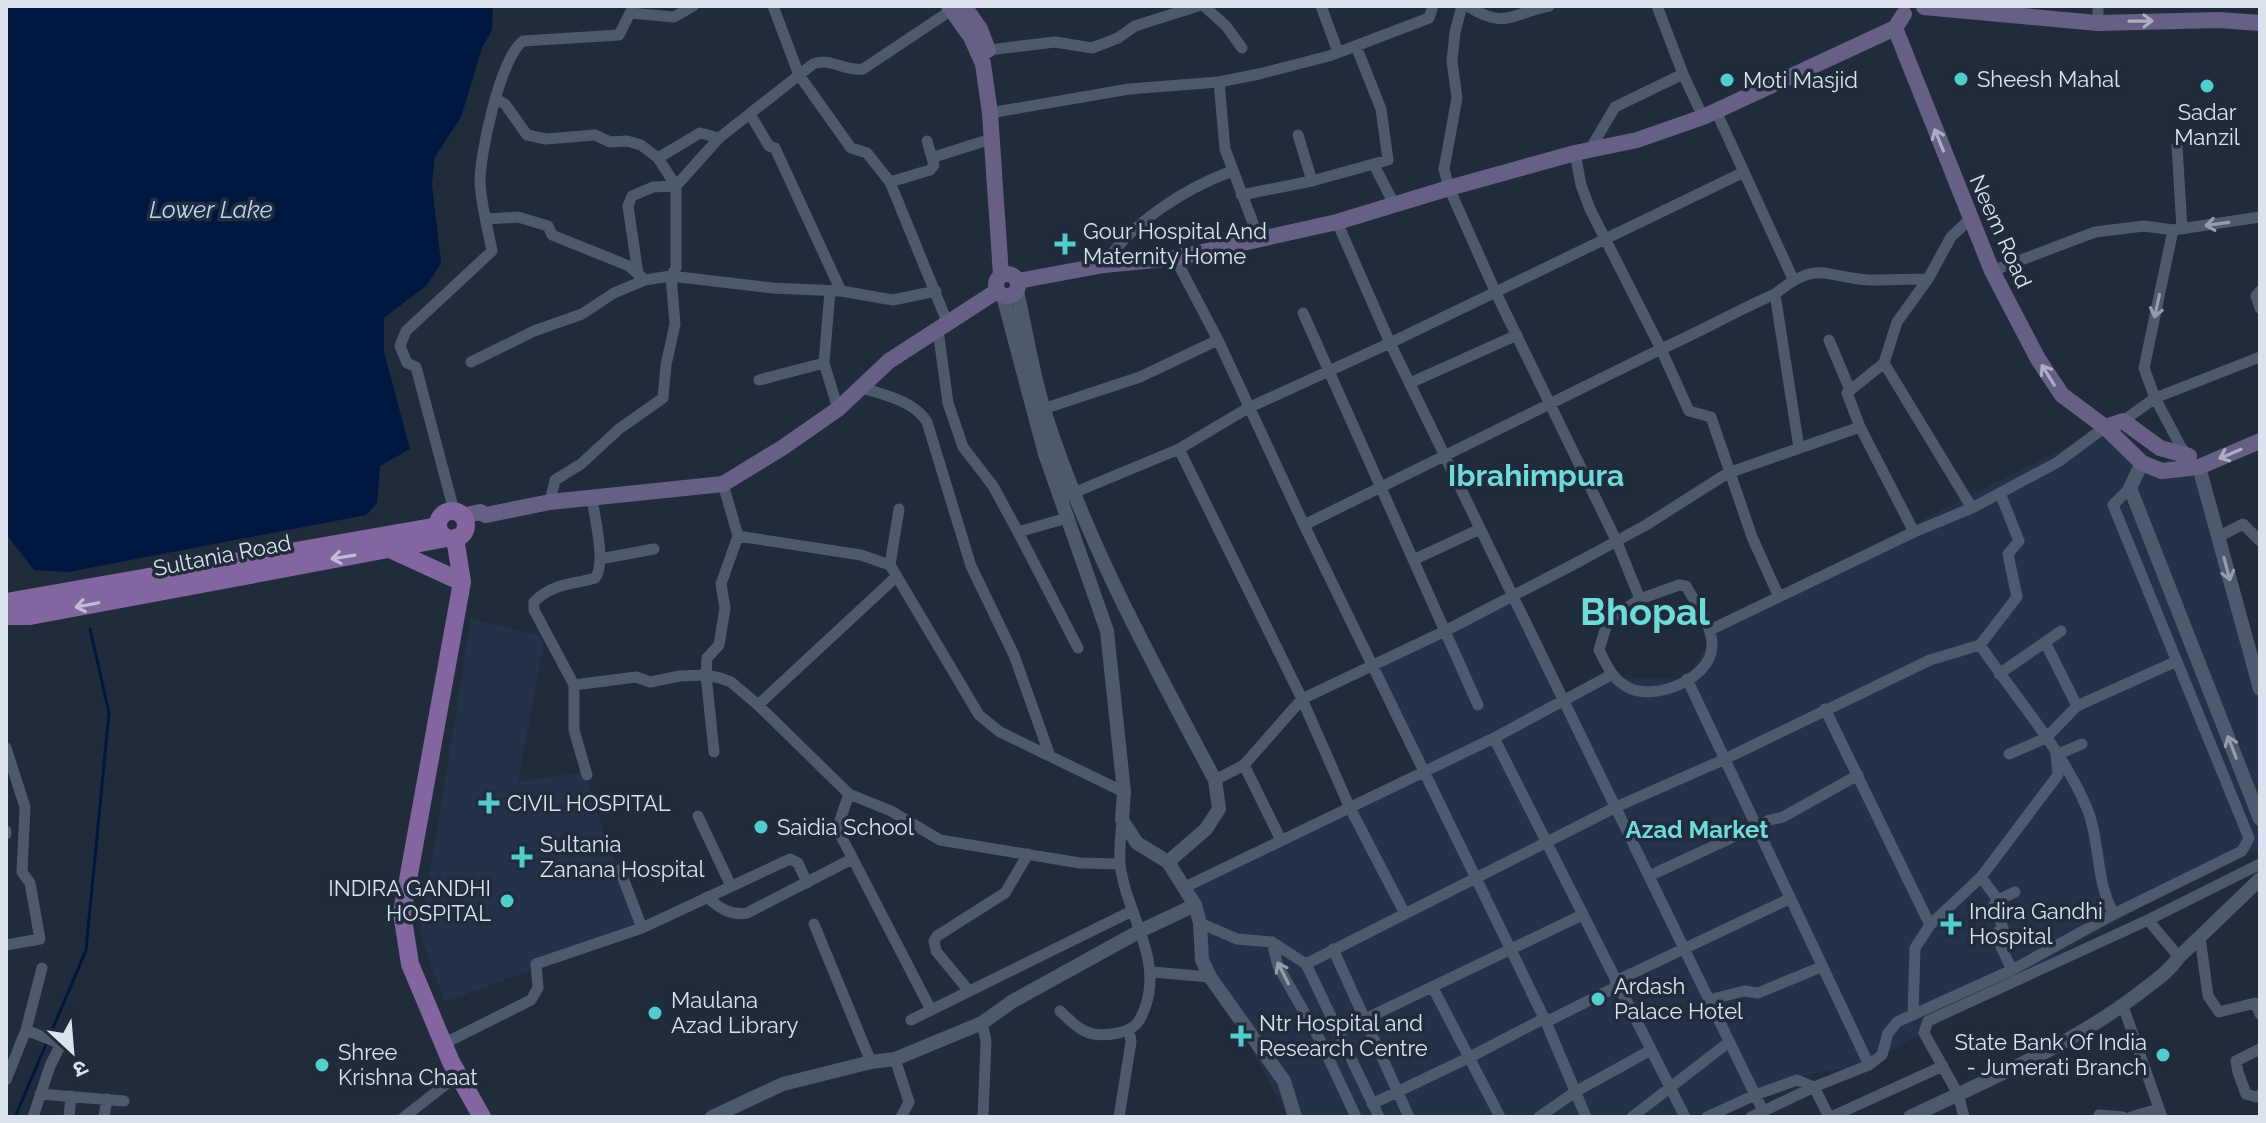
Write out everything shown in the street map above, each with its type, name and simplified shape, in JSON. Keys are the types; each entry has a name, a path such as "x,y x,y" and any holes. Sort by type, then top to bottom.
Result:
{"main road":[{"path":"955,7 980,29 988,50 1008,285"},
{"path":"955,7 983,64 995,113 991,139 1008,285"},
{"path":"482,1117 443,1044 410,964 402,913 462,582 454,526 480,512 486,515 550,502 723,484 838,409 889,361 1008,285 1104,265 1175,258 1337,222 1449,188 1637,140 1709,114 1900,16 1916,17 1924,7 2260,23"},
{"name":"Neem Road","path":"1900,16 1970,219 1992,271 2055,386 2062,395 2105,427"},
{"path":"2194,462 2160,448 2123,421 2105,427 2142,463 2162,471 2194,462 2260,441"},
{"name":"Sultania Road","path":"6,616 30,616 390,549 454,526"},
{"name":"Sultania Road","path":"6,602 454,526"},
{"path":"390,549 462,582"}],"street":[{"path":"454,526 416,367 407,363 400,346 406,331 492,251 480,184 483,146 515,47 523,41 619,35 630,13 663,11 674,17 693,6"},
{"path":"773,6 799,75 851,148 867,153 890,182 936,291 943,327 948,403 963,447 993,486 1078,648"},
{"path":"988,50 1055,42 1092,48 1118,38 1135,26 1201,6 1226,26 1242,48"},
{"path":"1321,6 1338,52"},
{"path":"995,113 1129,89 1219,82 1272,71 1356,46 1429,18 1433,6"},
{"path":"1549,6 1503,20 1488,19 1465,6 1455,32 1452,61 1457,98 1444,169 1449,188 1495,291 1552,403 1640,599"},
{"path":"1657,6 1683,74 1744,172 1793,279"},
{"path":"642,277 628,206 632,196 653,187 676,186 719,138 818,61 857,71 863,69 955,7"},
{"path":"1241,195 1384,164 1389,157 1381,109 1356,46"},
{"path":"1683,74 1615,107 1582,152 1581,185 1689,411 1711,417 1752,537 1779,597"},
{"path":"1219,82 1225,149 1259,239"},
{"path":"496,99 505,104 527,135 546,139 595,135 610,142 627,141 641,145 658,158 676,186 676,268 671,276 675,324 663,398 619,429 581,464 555,480 550,502"},
{"path":"750,114 769,146 775,148 835,291 824,363 838,409"},
{"path":"658,158 700,133 719,138"},
{"path":"1298,135 1312,181"},
{"path":"934,157 991,139"},
{"path":"890,182 930,170 934,157 927,141"},
{"path":"2177,146 2178,229 2144,368 2155,398 2181,447 2194,462 2260,689"},
{"path":"1374,165 1394,204"},
{"path":"1104,265 1116,247 1170,203 1208,180 1232,171"},
{"path":"1066,496 1179,449 1248,408 1744,172"},
{"path":"487,219 518,217 548,226 552,235 629,266 642,277"},
{"path":"1992,271 2095,232 2144,226 2178,229 2260,217"},
{"path":"1914,532 1860,427 1847,393 1884,363 1897,322 1928,279 1951,237 1970,219"},
{"path":"1337,222 1390,343 1763,1111"},
{"path":"1175,258 1218,340 1371,665 1545,1020 1586,1117"},
{"path":"1304,525 1661,349 1702,332 1734,312 1775,294 1793,279 1823,270 1867,280 1928,279"},
{"path":"471,362 534,331 582,314 642,277 671,276 772,288 835,291 893,300 936,291"},
{"path":"1008,285 1038,411 1066,496 1100,551 1129,619 1215,780 1219,809 1206,829 1168,862"},
{"path":"2260,291 2256,296 2260,308"},
{"path":"1775,294 1799,448"},
{"path":"1303,313 1478,705"},
{"path":"1410,383 1517,335"},
{"path":"1038,411 1140,377 1218,340"},
{"path":"1829,340 1850,390"},
{"path":"2123,421 2155,398 2260,357"},
{"path":"759,380 824,363"},
{"path":"1884,363 1972,508"},
{"path":"860,387 911,406 921,412 927,422 971,566 1014,655 1050,756"},
{"path":"1215,780 1244,765 1302,699 1445,631 1646,525 1728,473 1860,427"},
{"path":"1710,630 1914,532 1972,508 2058,462 2105,427"},
{"path":"1179,449 1302,699 1349,806 1404,912"},
{"path":"1751,1117 1869,1065 1882,1055 1891,1026 1913,1014 2012,970 2114,914 2242,851 2249,838 2113,505 2130,488 2142,463"},
{"path":"714,752 707,658 719,645 725,608 721,584 738,536 723,484"},
{"path":"2130,488 2260,819"},
{"path":"1306,964 1616,807 1723,760 1930,660 1980,645 2017,597 2008,554 2019,541 2000,493"},
{"path":"1060,1011 1080,1031 1104,1036 1129,1030 1140,1022 1152,972 1120,864 1124,792 1107,631 1067,518 1066,496"},
{"path":"587,775 574,730 574,685 534,610 534,602 564,583 595,578 600,573 592,497"},
{"path":"758,705 894,571 899,509"},
{"path":"1018,532 1067,518"},
{"path":"2218,537 2243,524 2260,541"},
{"path":"1413,560 1480,529"},
{"path":"738,536 861,555 894,571 979,715 1000,732 1124,792"},
{"path":"600,559 654,549"},
{"path":"1081,557 1100,551"},
{"path":"1679,585 1686,586 1710,630 1710,662 1687,679 1656,693 1634,690 1611,675 1599,650 1608,620 1640,599 1679,585"},
{"path":"1999,674 2061,631"},
{"path":"2045,642 2077,706"},
{"path":"1980,645 2046,738 2090,816 2106,901 2114,914"},
{"path":"2009,754 2046,738 2077,706 2177,661"},
{"path":"574,685 636,677 650,682 706,675 731,682 849,794 891,811 940,840 1080,863 1120,864"},
{"path":"1183,888 1494,738 1611,675"},
{"path":"1687,679 1869,1065"},
{"path":"1825,709 1930,925"},
{"path":"1494,738 1685,1117"},
{"path":"2056,755 2082,744"},
{"path":"6,748 25,807 22,872 30,883 40,939 6,945"},
{"path":"1913,1014 1915,948 1930,925 1981,877 2058,775 2056,755"},
{"path":"1244,765 1281,840"},
{"path":"1649,876 1755,826 1783,817 1858,775"},
{"path":"849,794 839,823 840,834 931,1010"},
{"path":"698,816 731,886"},
{"path":"1122,820 1137,843 1168,862 1195,905 1200,923 1202,960 1210,977 1284,1081 1295,1117"},
{"path":"969,991 936,951 934,941 937,936 1005,893 1028,854"},
{"path":"443,1044 531,1000 538,988 536,964 642,928 790,859 798,863 807,883"},
{"path":"707,897 717,907 736,915 747,913 852,859"},
{"path":"1964,1117 1958,1094 1924,1033 1928,1021 2148,920 2260,864"},
{"path":"620,870 642,928"},
{"path":"1981,877 1998,900"},
{"path":"1910,1117 2049,1051 2123,1006 2170,969 2260,879"},
{"path":"2012,970 1995,934 2003,928 1994,905 2015,892"},
{"path":"1372,1104 1614,988 1616,981 1789,899"},
{"path":"712,1117 783,1084 895,1059 982,1023 1013,1001 1140,931 1195,905"},
{"path":"911,1020 1132,911"},
{"path":"1338,1032 1582,915"},
{"path":"2148,920 2179,957"},
{"path":"1200,923 1237,939 1272,942 1306,964 1379,1117"},
{"path":"814,924 871,1062"},
{"path":"2200,937 2208,996 2219,1012 2255,1003 2260,1014"},
{"path":"1272,942 1278,966 1320,1040 1356,1117"},
{"path":"1333,949 1409,1117"},
{"path":"1709,1000 1744,991 1758,993 1821,967"},
{"path":"6,1080 28,1031 42,968"},
{"path":"1152,972 1210,977"},
{"path":"1433,988 1500,1117"},
{"path":"2123,1006 2160,1113 2131,1117"},
{"path":"982,1023 986,1041 983,1117"},
{"path":"1119,1117 1131,1042 1129,1030"},
{"path":"28,1031 61,1044 33,1117"},
{"path":"1632,1117 1729,1042"},
{"path":"2260,1049 2236,1061 2246,1094 2251,1097 2260,1095"},
{"path":"1539,1117 1575,1092 1651,1050"},
{"path":"895,1059 909,1102 901,1117"},
{"path":"1707,1117 1797,1080 1814,1087 1830,1117 1943,1066"},
{"path":"404,1117 458,1075"},
{"path":"40,1094 124,1101"},
{"path":"69,1117 71,1096"},
{"path":"104,1117 107,1099"},
{"path":"2099,1115 2123,1117"}],"shaded area":[{"name":"Azad Market","path":"2104,428 2158,469 2183,448 2199,467 2260,689 2260,853 2239,851 1867,1064 1794,1077 1701,1117 1289,1117 1210,975 1183,888 1419,774 1373,664 1513,596 1565,703 1612,679 1686,679 1722,621"},
{"name":"Sultania Zanana Hospital","path":"471,619 540,636 543,648 518,782 584,772 637,931 445,1002 420,934"}],"water":[{"name":"Lower Lake","path":"6,6 493,6 492,30 482,48 461,117 435,157 432,184 441,263 427,285 384,318 384,352 410,449 380,466 377,503 366,515 68,572 34,570 6,534"}],"waterway":[{"path":"50,1035 86,950 109,713 90,629"},
{"path":"15,1117 47,1042"}],"place":[{"name":"Sheesh Mahal","path":"1961,79"},
{"name":"Moti Masjid","path":"1727,80"},
{"name":"Sadar Manzil","path":"2207,86"},
{"name":"Gour Hospital And Maternity Home","path":"1065,244"},
{"name":"CIVIL HOSPITAL","path":"489,803"},
{"name":"Saidia School","path":"761,827"},
{"name":"Sultania Zanana Hospital","path":"522,857"},
{"name":"INDIRA GANDHI HOSPITAL","path":"507,901"},
{"name":"Indira Gandhi Hospital","path":"1951,924"},
{"name":"Ardash Palace Hotel","path":"1598,999"},
{"name":"Maulana Azad Library","path":"655,1013"},
{"name":"Ntr Hospital and Research Centre","path":"1241,1036"},
{"name":"State Bank Of India - Jumerati Branch","path":"2163,1055"},
{"name":"Shree Krishna Chaat","path":"322,1065"}],"district":[{"name":"Ibrahimpura","path":"1536,476"},
{"name":"Bhopal","path":"1645,612"},
{"name":"Azad Market","path":"1697,830"}]}
